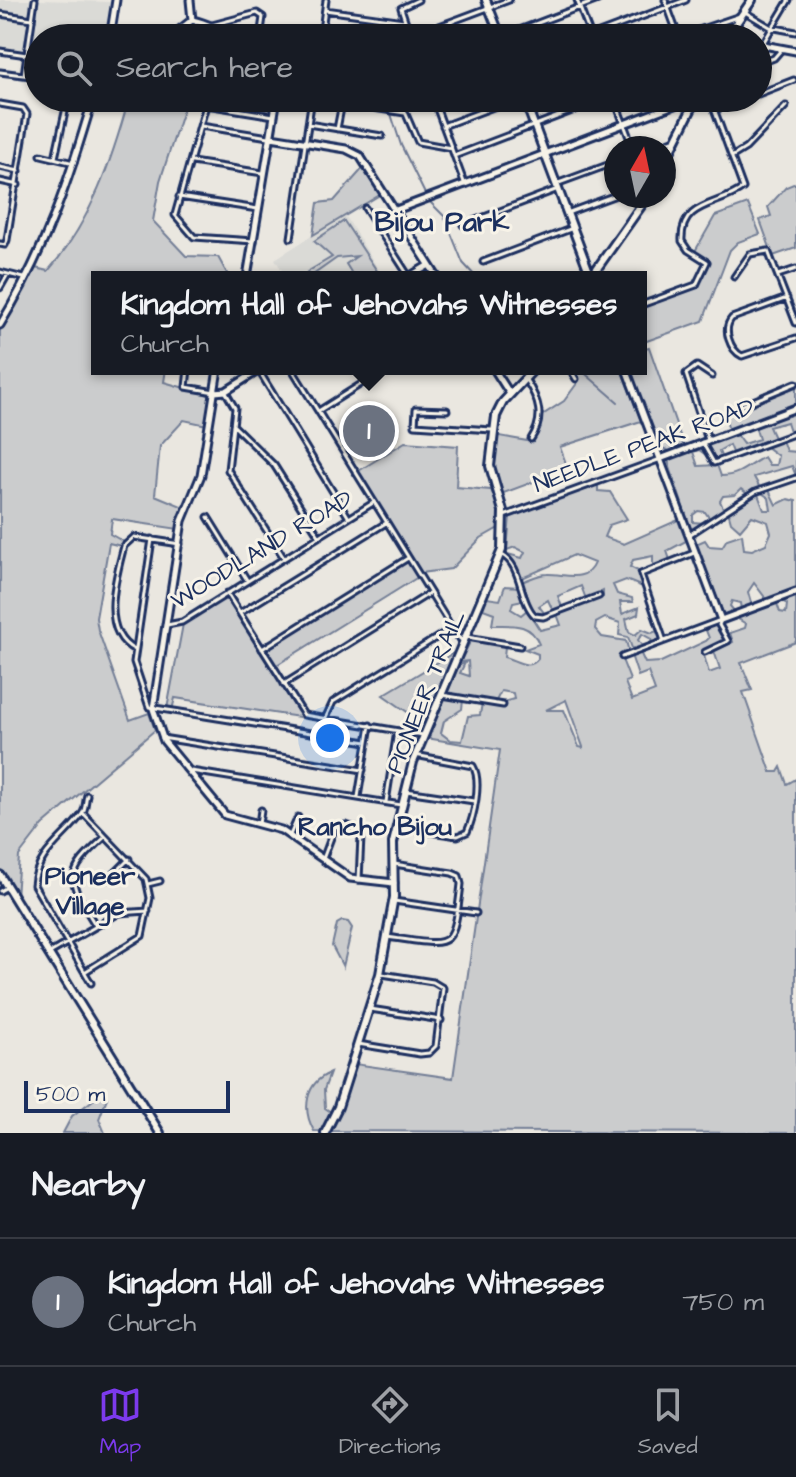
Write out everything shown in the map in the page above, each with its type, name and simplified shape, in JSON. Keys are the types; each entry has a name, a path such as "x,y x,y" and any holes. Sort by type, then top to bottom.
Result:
{"main road":[{"path":"735,24 752,0"},
{"path":"488,4 495,24"},
{"path":"529,112 589,271"},
{"path":"677,139 689,112"},
{"path":"595,271 640,208"},
{"name":"PIONEER TRAIL","path":"325,1133 380,974 394,901 392,864 396,827 415,755 501,554 504,516 491,477 492,430 498,409 529,375"},
{"path":"0,875 4,889 160,1133"}],"street":[{"path":"31,24 35,0"},
{"path":"112,24 116,0"},
{"path":"190,0 192,20"},
{"path":"323,24 326,0"},
{"path":"405,24 401,7 418,0"},
{"path":"442,24 488,4 509,0"},
{"path":"577,0 585,24"},
{"path":"536,24 598,0"},
{"path":"665,0 673,24"},
{"path":"623,24 686,0"},
{"path":"789,0 773,28 796,32"},
{"path":"325,10 404,21"},
{"path":"222,24 257,13 263,17 262,24"},
{"path":"0,14 32,19"},
{"path":"715,24 742,14 764,24"},
{"path":"192,20 204,24"},
{"path":"187,24 192,20"},
{"path":"772,47 796,51"},
{"path":"772,59 782,48"},
{"path":"0,51 24,55"},
{"path":"0,72 24,75"},
{"path":"772,89 794,80"},
{"path":"0,104 24,110"},
{"path":"733,156 746,148 786,106"},
{"path":"2,244 18,185 26,112"},
{"path":"55,158 65,112"},
{"path":"0,325 47,239 89,112"},
{"path":"204,112 175,215 191,236 255,241"},
{"path":"249,112 274,116"},
{"path":"248,271 275,112"},
{"path":"291,238 310,112"},
{"path":"337,129 340,112"},
{"path":"401,112 406,113 418,142 451,148"},
{"path":"438,112 465,185"},
{"path":"443,126 480,112"},
{"path":"454,156 569,112"},
{"path":"619,112 628,136"},
{"path":"396,210 658,112"},
{"path":"647,303 691,288 707,262 688,250 682,241 688,219 702,205 743,188 716,112"},
{"path":"308,124 382,136"},
{"path":"201,126 357,153 433,271"},
{"path":"41,155 74,163"},
{"path":"192,162 265,174"},
{"path":"0,167 19,171"},
{"path":"463,225 604,167"},
{"path":"0,181 18,185"},
{"path":"179,197 260,210"},
{"path":"567,213 604,199"},
{"path":"365,208 405,271"},
{"path":"483,262 573,228"},
{"path":"734,277 750,254 768,251 796,323"},
{"path":"419,271 429,265"},
{"path":"778,275 796,269"},
{"path":"0,272 27,278"},
{"path":"0,288 8,274"},
{"path":"787,298 732,318 728,331 732,347 742,356 796,338"},
{"path":"712,376 697,366 686,374 710,460 717,463 796,433"},
{"path":"187,375 186,387 215,392 225,391 252,375"},
{"path":"153,709 184,516 201,475 217,375"},
{"path":"263,375 349,518"},
{"path":"296,375 452,628 466,640 520,646"},
{"path":"319,411 366,381 370,375"},
{"path":"498,375 510,394"},
{"path":"574,375 576,379"},
{"path":"628,375 721,620 719,625 728,641 705,652"},
{"path":"526,379 540,408 539,423 531,439"},
{"path":"741,406 796,383"},
{"path":"225,391 234,404 228,470 284,558"},
{"name":"NEEDLE PEAK ROAD","path":"504,516 796,408"},
{"path":"447,410 416,409 415,425 492,430"},
{"path":"233,425 274,465 319,536"},
{"path":"689,535 759,490 796,478"},
{"name":"WOODLAND ROAD","path":"167,625 182,622 374,502"},
{"path":"208,517 247,580"},
{"path":"240,613 387,522"},
{"path":"135,650 123,642 115,627 118,579 126,542 134,537 180,544"},
{"path":"152,539 135,650 135,671 153,709 162,738 225,815 290,835 346,877 394,883"},
{"path":"664,641 641,574 695,552"},
{"path":"501,554 510,560 528,608 535,616 543,617 599,596"},
{"path":"262,649 409,557"},
{"path":"622,657 796,592"},
{"path":"227,593 304,715 423,735"},
{"path":"284,684 431,593"},
{"path":"325,719 333,702 452,628"},
{"path":"442,695 503,705"},
{"path":"153,709 367,742"},
{"path":"358,797 370,725"},
{"path":"386,802 397,730"},
{"path":"162,738 363,770"},
{"path":"396,827 463,835 469,829 477,777 473,766 415,755"},
{"path":"187,771 402,805"},
{"path":"405,791 474,801"},
{"path":"87,795 83,813 56,841 34,879 37,896 91,983"},
{"path":"259,824 261,810"},
{"path":"83,813 129,859 148,884 148,911 142,936 85,972"},
{"path":"290,835 298,817"},
{"path":"323,859 335,827 346,825 358,829 361,837 359,880"},
{"path":"96,926 74,890 72,878 80,860 106,836"},
{"path":"109,879 129,859"},
{"path":"387,937 445,943 453,937 461,884 456,874 392,864"},
{"path":"148,884 160,881"},
{"path":"394,901 476,913"},
{"path":"48,954 119,913 148,911"},
{"path":"358,1044 429,1053 436,1046 444,993 440,984 380,974"},
{"path":"370,1009 441,1020"}],"shaded area":[{"path":"0,0 33,0 31,14 0,12"},
{"path":"38,0 110,2 113,5 110,24 34,24"},
{"path":"0,16 29,21 24,24 24,52 0,49"},
{"path":"125,112 182,112 160,181 153,221 186,256 218,257 226,271 91,271 91,375 165,375 164,382 212,396 207,425 184,420 160,446 155,495 184,507 178,529 112,519 110,534 124,542 121,546 109,543 96,618 98,630 130,720 149,713 155,730 43,825 19,856 16,897 0,871 0,328 35,268 48,271 76,232 98,189"},
{"path":"365,166 383,193 313,235 318,203 334,201"},
{"path":"796,183 796,248 773,256 760,220 771,216 768,207 786,187"},
{"path":"748,204 760,234 738,242 730,250 703,321 647,341 647,305 697,286 709,261 694,253 715,216"},
{"path":"345,215 379,271 282,271 275,259"},
{"path":"344,221 377,271 350,271 346,264 357,256 337,258 319,271 309,271 332,257 314,241"},
{"path":"647,348 684,447 671,452 658,446 631,375 647,375"},
{"path":"575,375 623,375 641,421 560,447 568,469 501,494 493,473 494,435 533,442 541,416 564,401 578,382"},
{"path":"796,385 796,405 729,430 723,412 736,408 743,411 748,403"},
{"path":"794,411 796,432 791,434 787,422 769,427 775,440 733,455 729,445 719,451 722,459 714,462 706,445 735,433 743,444 759,439 755,426"},
{"path":"782,440 786,451 796,452 796,476 792,466 754,477 760,488 749,495 741,489 735,495 723,496 720,501 724,510 710,519 705,512 698,511 693,515 693,522 704,523 691,531 667,458 702,447 706,455 699,450 693,452 698,466 717,465 721,476 728,476 764,457 769,465 776,465 778,456 765,446"},
{"path":"405,442 458,446 456,487 491,490 499,506 502,526 481,538 451,569 421,573 357,472"},
{"path":"598,484 598,491 610,492 627,519 609,525 604,537 624,544 678,520 686,541 667,551 670,560 653,566 653,556 633,560 630,567 640,572 643,587 626,580 613,585 617,594 632,598 633,602 620,602 622,614 639,607 638,614 626,619 629,632 635,635 642,629 652,633 659,630 660,641 652,644 651,639 642,634 638,640 643,647 633,651 628,637 619,635 620,623 605,618 596,623 595,629 602,637 626,641 629,652 621,657 630,680 625,682 632,700 655,691 648,672 638,676 631,655 640,652 645,663 661,662 706,641 709,638 705,628 717,624 725,642 703,652 709,673 720,669 714,651 733,642 730,633 745,628 746,624 735,617 776,601 780,612 786,613 787,604 780,600 796,594 796,642 741,663 752,690 743,692 771,772 778,772 781,767 787,784 796,779 796,1133 314,1131 310,1123 308,1098 315,1083 330,1073 324,1090 325,1108 337,1116 355,1064 453,1078 500,750 426,738 445,697 463,700 462,709 444,721 441,733 450,740 462,741 468,716 480,715 482,703 502,707 503,702 514,699 513,693 501,691 496,701 447,694 459,665 465,663 460,673 469,676 468,661 460,662 471,640 505,646 504,657 522,664 531,664 538,659 538,654 525,649 539,644 526,628 492,625 494,613 483,609 487,598 500,600 505,586 519,587 523,600 513,602 511,609 521,615 527,610 540,630 561,625 557,614 603,597 603,591 586,599 581,586 558,596 562,607 553,611 548,600 539,606 545,614 535,613 521,582 544,574 580,575 594,563 574,555 520,579 508,554 522,558 525,552 515,547 507,550 510,516","holes":["566,700 583,748 579,747 564,710 546,710"]},
{"path":"768,488 776,505 788,499 796,501 796,589 767,600 754,583 748,592 752,606 741,610 740,603 732,601 730,606 735,612 724,616 696,544 705,540 709,546 722,547 727,539 742,534 744,549 752,550 766,544 771,533 768,522 752,516 740,530 731,522 728,511 757,492 764,510 771,510 769,498 759,491"},
{"path":"405,562 410,563 418,577 275,666 266,648"},
{"path":"226,597 298,712 306,718 175,698 172,710 167,709 183,624"},
{"path":"460,649 424,728 411,730 413,716 383,695"},
{"path":"348,922 352,928 343,967 332,946 337,924"},
{"path":"101,1094 107,1098 99,1119 105,1133 63,1133 72,1116"}],"waterway":[{"path":"391,114 401,145 426,196"},
{"path":"429,201 444,216 463,263 470,271"},
{"path":"587,375 618,402"}],"place":[{"name":"Kingdom Hall of Jehovahs Witnesses","path":"369,431"}],"district":[{"name":"Bijou Park","path":"442,222"},
{"name":"Rancho Bijou","path":"375,827"},
{"name":"Pioneer Village","path":"90,891"}]}
